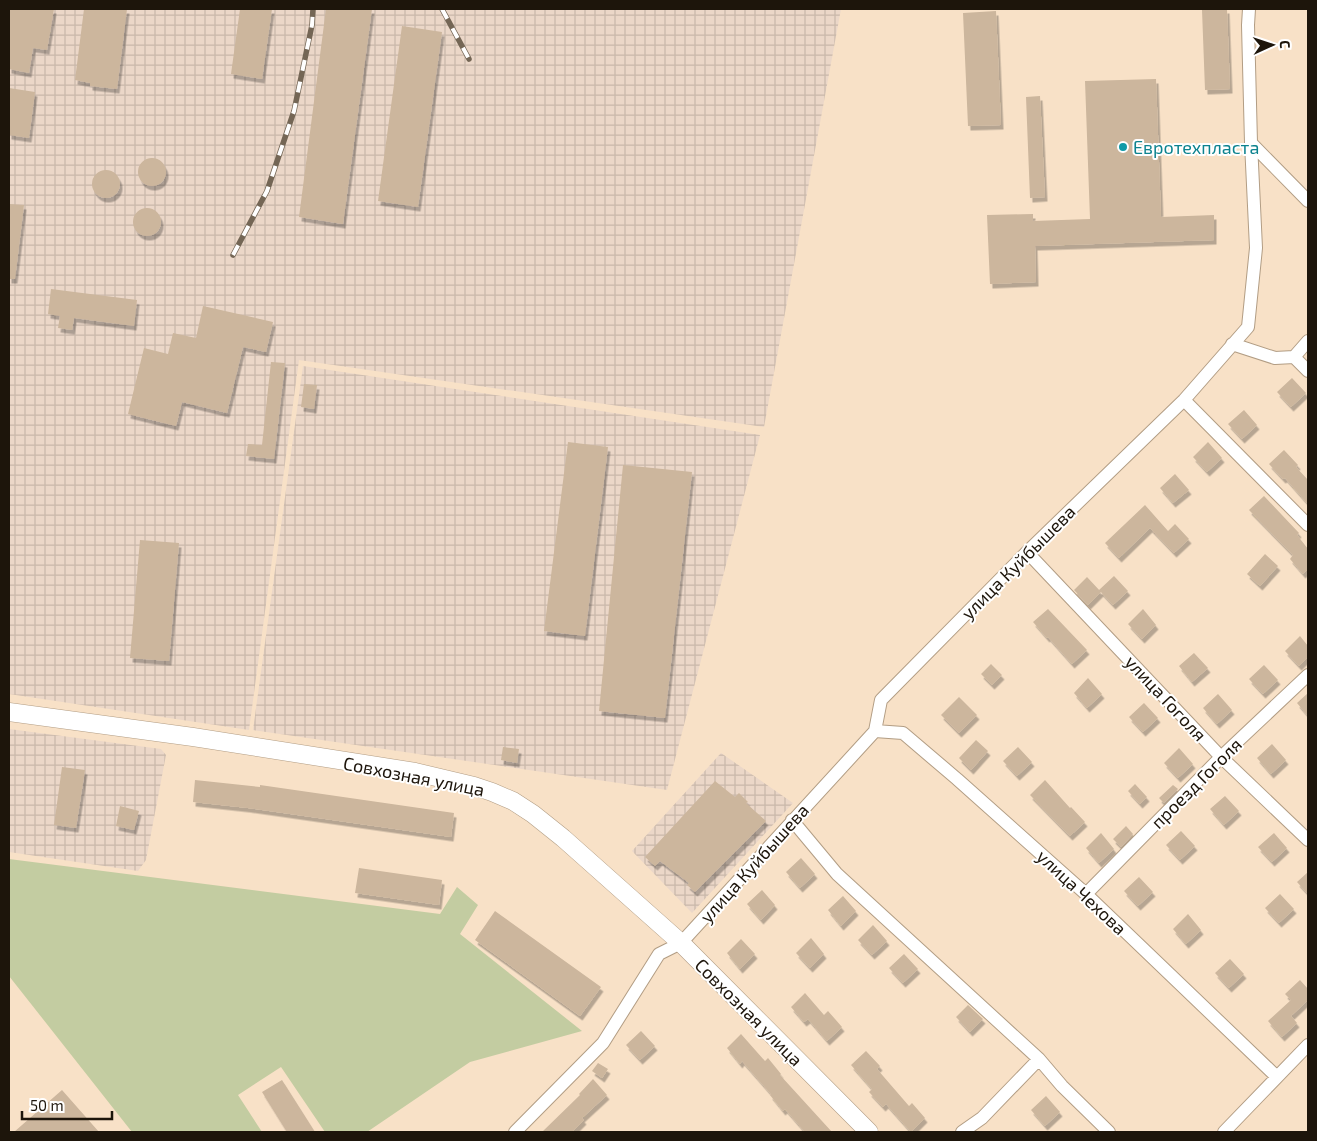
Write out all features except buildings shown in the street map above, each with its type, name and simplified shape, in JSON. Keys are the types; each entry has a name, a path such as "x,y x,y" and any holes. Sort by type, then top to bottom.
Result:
{"street":[{"name":"улица Куйбышева","path":"681,943 874,732 881,700 1027,552 1184,400 1248,327 1256,248 1249,9"},
{"path":"1252,143 1308,201"},
{"path":"1232,344 1275,358 1294,357 1308,341"},
{"path":"1294,357 1308,371"},
{"path":"1184,400 1308,525"},
{"name":"улица Гоголя","path":"1027,552 1221,757 1308,840"},
{"name":"проезд Гоголя","path":"1086,894 1221,757 1308,676"},
{"name":"Совхозная улица","path":"9,712 193,737 415,772 492,792 519,805 563,838 681,943 869,1132"},
{"name":"улица Чехова","path":"874,732 903,733 1086,894 1277,1076"},
{"path":"792,820 837,874 1040,1059 1062,1086 1109,1132"},
{"path":"515,1132 602,1043 659,954 681,943"},
{"path":"1224,1132 1308,1045"},
{"path":"962,1132 982,1118 1040,1059"}],"shaded area":[{"path":"9,9 841,9 764,427 299,360 249,730 9,694"},
{"path":"303,366 760,435 667,790 253,730"},
{"path":"9,729 161,749 166,755 146,860 138,871 9,852"},
{"path":"721,753 793,803 692,913 632,851"}],"green space":[{"path":"9,859 440,914 457,887 478,905 460,934 582,1031 470,1062 367,1132 325,1132 281,1067 238,1095 262,1132 132,1132 9,976"}],"railway":[{"path":"233,255 267,191 294,111 312,25 313,9"},
{"path":"442,9 469,59"}],"place":[{"name":"Евротехпласта","path":"1123,147"}]}
